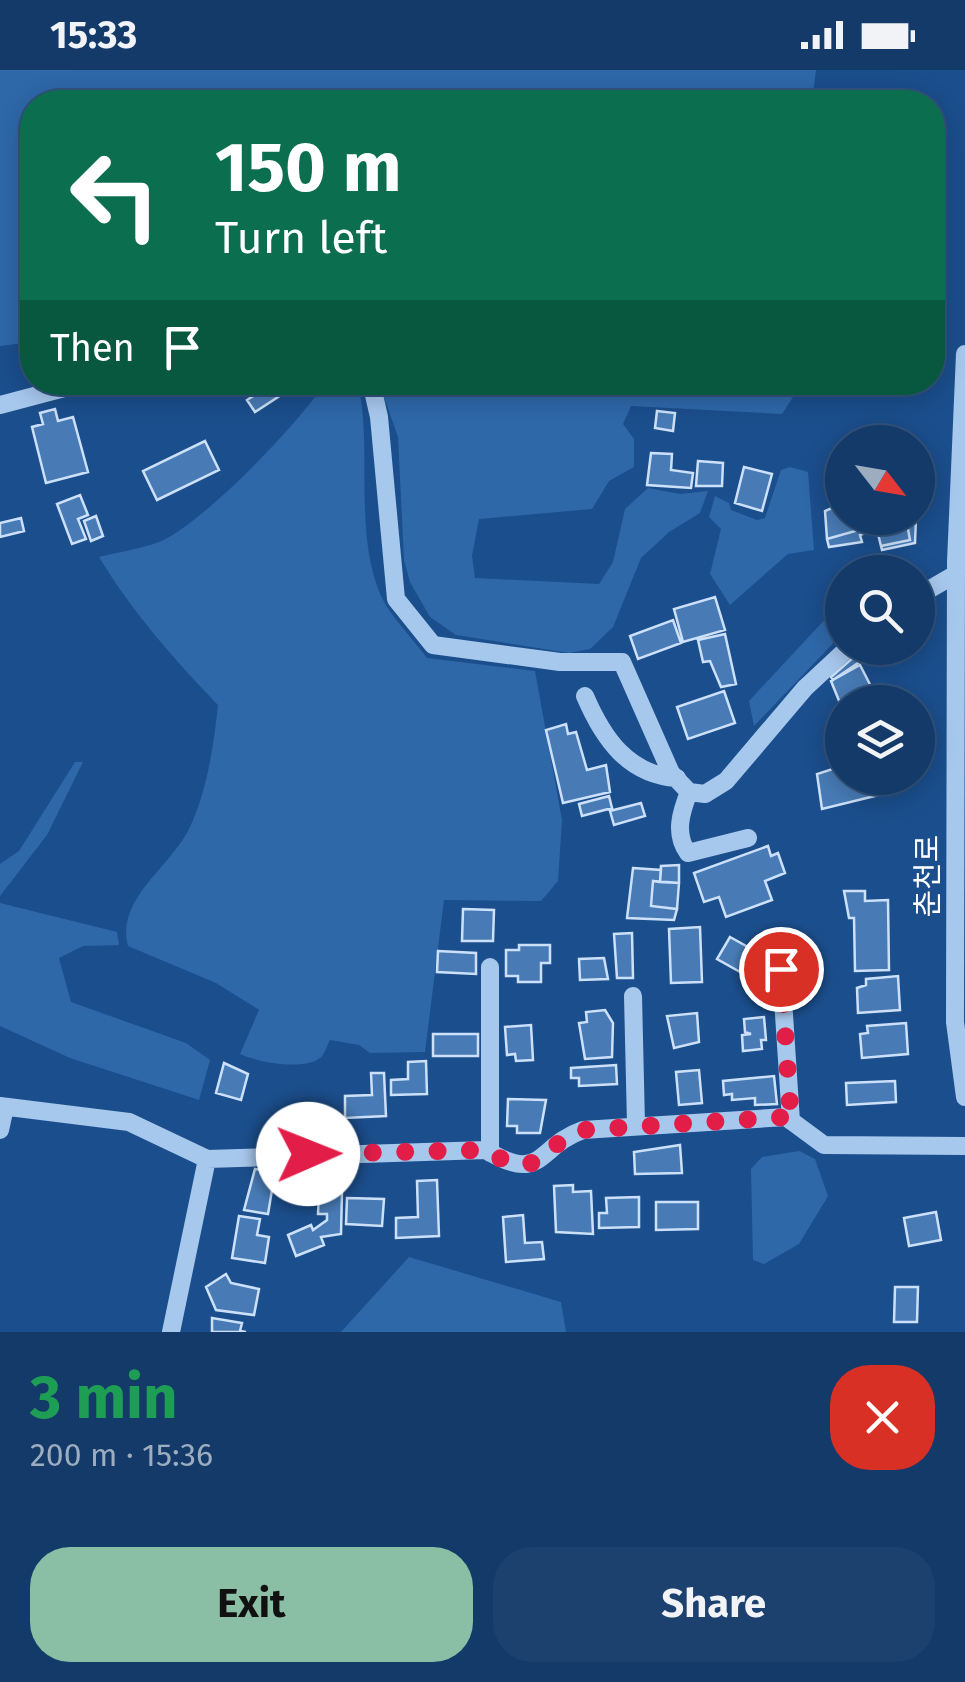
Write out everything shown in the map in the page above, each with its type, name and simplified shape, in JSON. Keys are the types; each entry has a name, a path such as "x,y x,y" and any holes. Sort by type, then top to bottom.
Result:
{"street":[{"name":"춘천로","path":"965,354 956,574 955,1022 965,1097"},
{"path":"0,406 40,395"},
{"path":"374,395 396,599 433,645 560,662 622,662 683,785 682,844 688,853 748,838"},
{"path":"935,586 956,574"},
{"path":"585,696 599,729 625,758 648,776 705,794 726,781 805,688 830,665"},
{"path":"490,967 490,1152"},
{"path":"781,969 791,1121"},
{"path":"633,996 636,1124"},
{"path":"0,1130 3,1106 129,1122 207,1159 490,1152 510,1166 538,1163 569,1134 636,1124 786,1117 824,1146 965,1146"},
{"path":"171,1332 207,1159"}],"shaded area":[{"path":"0,70 816,70 814,90 20,90 20,344 0,346"},
{"path":"316,395 360,395 365,518 373,571 385,604 427,658 535,671 562,820 558,881 541,901 444,900 425,1052 370,1053 359,1045 330,1040 315,1061 282,1064 240,1054 259,1010 216,983 128,946 126,929 137,898 182,841 196,813 209,767 218,705 154,634 99,557 137,549 178,532 224,494"},
{"path":"383,395 794,395 782,414 631,406 623,424 634,439 634,467 609,481 592,509 479,519 472,556 475,578 599,584 613,562 625,509 648,488 680,494 708,491 700,513 669,532 641,558 613,627 590,649 569,653 456,635 430,617 410,582 404,560 398,437"},
{"path":"790,467 808,472 814,550 788,554 730,605 710,574 721,529 709,517 715,496 729,503 731,510 757,520 765,518 781,470"},
{"path":"825,619 825,652 754,726 749,701"},
{"path":"75,762 83,762 47,835 0,896 0,864 19,851"},
{"path":"0,903 117,932 119,945 83,946 59,958 71,1002 186,1043 210,1060 199,1100 70,1058 0,1026"},
{"path":"799,1151 815,1159 828,1196 799,1244 764,1264 753,1260 751,1169 762,1157"},
{"path":"409,1257 561,1302 566,1332 341,1332"}],"building":[{"path":"255,395 281,395 255,412 247,400"},
{"path":"55,409 58,421 73,417 88,472 46,483 32,427 43,424 40,413"},
{"path":"657,411 675,413 673,431 655,428"},
{"path":"205,441 219,470 157,500 143,471"},
{"path":"651,453 672,454 671,470 693,473 691,488 647,485"},
{"path":"698,461 723,463 722,486 696,486"},
{"path":"744,467 772,474 762,511 735,503"},
{"path":"80,495 88,515 78,519 86,539 72,544 57,504"},
{"path":"96,516 103,536 91,541 84,521"},
{"path":"21,518 24,531 0,537 0,523"},
{"path":"860,535 862,542 829,547 827,539"},
{"path":"878,535 909,535 910,540 881,546"},
{"path":"909,535 915,535 915,543 882,550 881,546 910,540"},
{"path":"715,597 725,630 683,642 674,609"},
{"path":"673,620 681,643 638,659 630,636"},
{"path":"725,634 736,684 721,687 710,661 703,662 698,640"},
{"path":"845,665 855,665 833,680 831,677"},
{"path":"860,665 870,685 833,685 831,681"},
{"path":"724,691 735,723 688,739 677,707"},
{"path":"566,724 568,734 576,732 587,770 606,765 610,792 563,803 546,730"},
{"path":"825,771 825,795 879,795 822,809 817,774"},
{"path":"609,796 612,808 582,816 579,804"},
{"path":"641,803 645,816 614,825 610,811"},
{"path":"768,846 771,856 778,853 785,873 765,881 772,900 726,917 719,897 704,902 694,873"},
{"path":"679,865 679,883 660,882 661,866"},
{"path":"633,868 661,870 660,882 653,881 651,906 677,909 674,920 627,918"},
{"path":"653,881 679,883 677,909 651,906"},
{"path":"844,891 865,891 865,901 888,900 889,970 855,971 854,918 849,918"},
{"path":"463,909 494,910 493,941 462,941"},
{"path":"700,927 702,982 671,983 669,929"},
{"path":"632,933 633,978 617,978 614,934"},
{"path":"730,937 764,956 751,978 717,959"},
{"path":"519,945 550,945 550,963 541,963 541,982 518,982 518,976 506,976 506,950 519,950"},
{"path":"438,951 476,953 476,974 437,972"},
{"path":"604,958 608,979 580,980 579,959"},
{"path":"898,976 900,1010 858,1013 857,988 866,985 866,979"},
{"path":"605,1010 613,1023 612,1057 585,1059 579,1023 587,1022 586,1012"},
{"path":"697,1013 699,1042 674,1048 667,1016"},
{"path":"764,1017 766,1040 761,1040 762,1049 743,1051 742,1035 751,1034 745,1032 744,1019"},
{"path":"906,1023 908,1054 862,1058 860,1034 868,1033 867,1026"},
{"path":"531,1025 533,1060 516,1061 515,1054 507,1055 505,1027"},
{"path":"433,1034 478,1034 478,1056 433,1056"},
{"path":"426,1061 427,1094 391,1095 391,1080 408,1079 408,1062"},
{"path":"224,1063 248,1074 241,1100 216,1093"},
{"path":"616,1065 617,1084 579,1086 579,1078 571,1078 571,1068"},
{"path":"699,1070 702,1103 679,1105 676,1072"},
{"path":"371,1073 384,1073 386,1116 345,1118 345,1096 372,1095"},
{"path":"774,1076 777,1104 755,1105 755,1098 732,1100 732,1094 724,1095 723,1081"},
{"path":"895,1081 896,1102 847,1105 846,1083"},
{"path":"508,1099 546,1100 540,1133 517,1133 517,1126 507,1126"},
{"path":"680,1145 682,1173 635,1174 634,1152"},
{"path":"255,1169 275,1172 268,1214 244,1210"},
{"path":"437,1180 439,1236 396,1238 396,1218 418,1217 417,1181"},
{"path":"573,1185 573,1192 591,1191 593,1234 556,1232 554,1186"},
{"path":"319,1192 342,1192 341,1234 321,1237 324,1245 296,1256 288,1235 311,1225 313,1230 327,1220 327,1214 318,1214"},
{"path":"639,1197 639,1227 599,1228 599,1213 607,1213 606,1198"},
{"path":"347,1198 384,1199 382,1226 346,1224"},
{"path":"656,1202 698,1202 698,1229 656,1230"},
{"path":"936,1212 941,1240 909,1246 904,1218"},
{"path":"523,1215 525,1243 542,1242 544,1259 506,1262 503,1217"},
{"path":"239,1216 260,1219 257,1235 269,1237 265,1263 232,1258"},
{"path":"226,1274 231,1283 259,1289 254,1315 216,1310 206,1287"},
{"path":"895,1287 918,1287 917,1322 894,1322"},
{"path":"212,1318 242,1323 240,1331 246,1332 212,1332"}],"route":[{"path":"308,1154 486,1150 510,1166 538,1163 569,1134 583,1130 786,1117 791,1121 781,969"}]}
